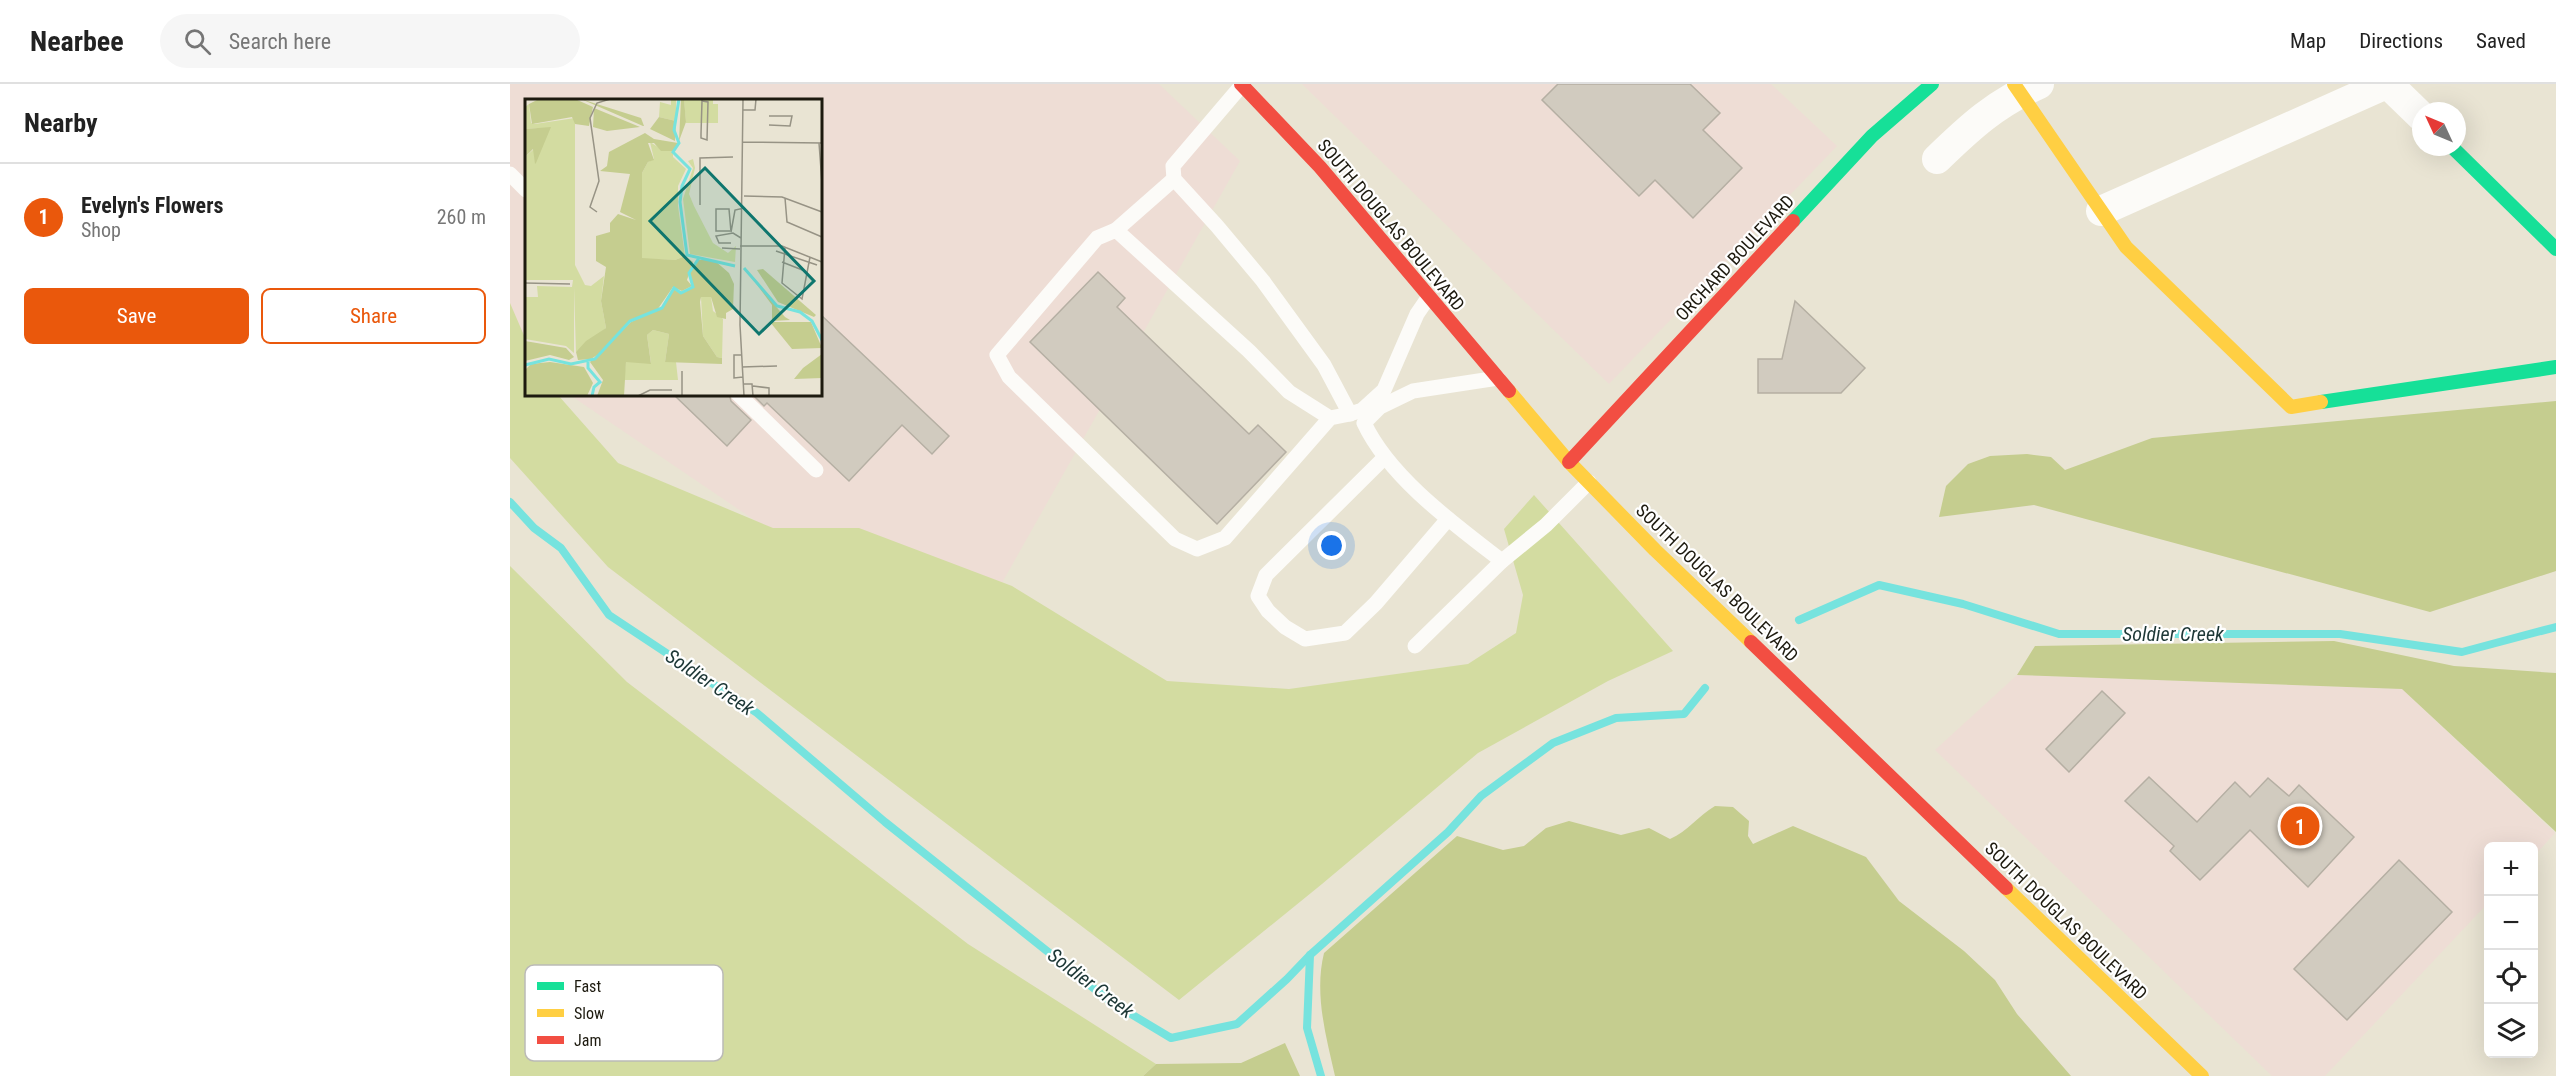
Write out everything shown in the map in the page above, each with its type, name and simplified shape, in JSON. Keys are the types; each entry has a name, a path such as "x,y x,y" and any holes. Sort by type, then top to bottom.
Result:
{"main road":[{"name":"ORCHARD BOULEVARD","path":"1569,462 1872,136 1932,84"},
{"name":"SOUTH DOUGLAS BOULEVARD","path":"1241,85 1320,167 1428,298 1569,462 1654,550 2202,1076"},
{"path":"2024,87 2126,247 2291,407 2556,367"},
{"path":"2461,156 2556,249"}],"street":[{"path":"2102,212 2387,84 2412,108"},
{"path":"1937,159 1976,120 2024,87"}],"lane":[{"path":"1241,85 1173,166 1174,179 1263,281 1324,365 1350,414"},
{"path":"510,174 525,189"},
{"path":"1174,179 1116,230 1097,238 997,355 1009,377 1175,539 1197,549 1225,538 1330,418 1362,410 1384,390"},
{"path":"1116,230 1249,351 1289,392 1330,418"},
{"path":"1380,407 1384,390 1417,314 1428,298"},
{"path":"1498,378 1413,391 1380,407 1364,423 1384,458 1448,519 1502,561"},
{"path":"740,396 816,470"},
{"path":"1384,458 1266,575 1258,596 1276,619 1305,639 1345,633 1376,603 1448,519"},
{"path":"1415,646 1502,561 1546,525 1589,482"}],"shaded area":[{"path":"510,84 1159,84 1240,161 959,659 571,396 822,396 822,99 525,99 525,364 510,353"},
{"path":"1302,84 1771,84 1837,146 1609,384"},
{"path":"2017,675 2402,689 2555,833 2538,852 2538,842 2484,842 2484,907 2325,1076 2272,1076 1935,750"}],"green space":[{"path":"510,303 525,338 525,396 559,396 618,463 773,528 859,528 1012,586 1167,681 1289,689 1468,664 1516,633 1523,595 1504,529 1534,495 1673,651 1608,681 1478,753 1179,1000 608,567 510,458"},
{"path":"2556,401 2556,571 2430,612 2034,505 1939,517 1946,486 1968,464 1990,456 2027,454 2051,457 2065,470 2152,438"},
{"path":"510,566 627,682 968,944 1156,1064 1143,1076 510,1076"},
{"path":"2334,641 2454,666 2556,673 2556,832 2402,689 2017,675 2035,646"},
{"path":"1715,806 1733,807 1749,821 1748,836 1753,844 1793,826 1866,857 1899,901 1964,951 1995,980 2017,1014 2071,1076 1335,1076 1321,999 1321,968 1324,953 1457,836 1503,850 1524,846 1546,828 1569,821 1621,835 1649,828 1670,839"},
{"path":"1285,1043 1300,1076 1143,1076 1156,1064 1241,1063"}],"building":[{"path":"1558,84 1690,84 1720,113 1703,130 1742,168 1693,218 1655,180 1639,196 1542,100"},
{"path":"1098,272 1125,298 1117,307 1249,434 1258,425 1286,452 1217,524 1030,342"},
{"path":"1795,301 1865,368 1841,393 1758,393 1758,359 1782,359"},
{"path":"822,316 949,436 932,454 902,425 849,481 767,403 764,406 754,396 822,396"},
{"path":"675,396 730,396 731,401 751,420 727,446"},
{"path":"2102,691 2125,713 2069,772 2046,749"},
{"path":"2149,777 2197,822 2235,782 2250,797 2268,778 2289,796 2299,785 2354,837 2308,887 2250,830 2200,880 2170,851 2174,846 2125,801"},
{"path":"2399,860 2452,912 2347,1020 2294,969"}],"waterway":[{"name":"Soldier Creek","path":"510,502 534,528 561,548 609,615 757,713 885,822 1111,1002 1171,1038 1237,1024 1310,955 1448,832 1481,796 1553,743 1616,718 1684,714 1705,688"},
{"name":"Soldier Creek","path":"1799,620 1879,585 1963,604 2059,634 2340,634 2462,652 2556,627"},
{"path":"1310,955 1307,1028 1321,1076"}],"traffic: fast":[{"path":"1793,221 1872,136 1932,84"},
{"path":"2461,156 2556,249"},
{"path":"2321,402 2556,367"}],"traffic: slow":[{"path":"2014,84 2126,247 2291,407 2321,402"},
{"path":"1509,391 1569,462 1655,550 1751,642"},
{"path":"2006,888 2202,1076"}],"traffic: jam":[{"path":"1241,84 1320,167 1509,391"},
{"path":"1569,462 1793,221"},
{"path":"1751,642 2006,888"}],"place":[{"name":"Evelyn's Flowers","path":"2300,826"}]}
